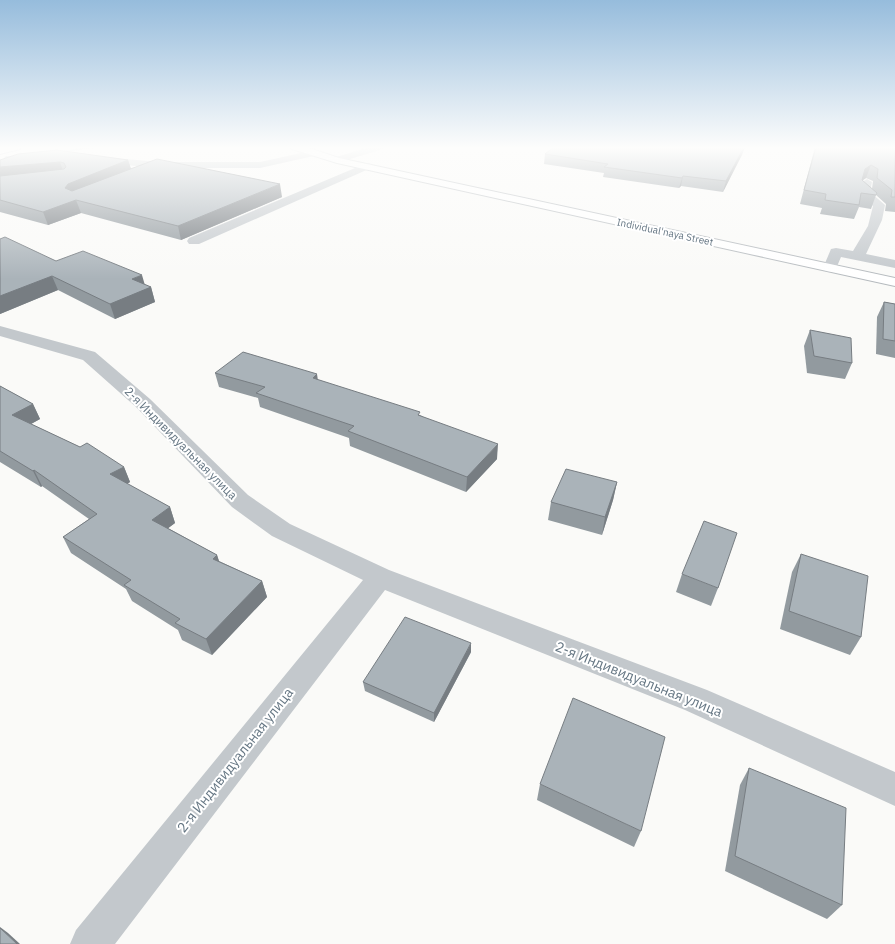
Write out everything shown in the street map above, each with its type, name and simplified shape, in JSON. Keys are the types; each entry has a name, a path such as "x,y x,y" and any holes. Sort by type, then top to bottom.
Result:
{"main road":[{"name":"Individual'naya Street","path":"481,191 895,282"}],"street":[{"path":"194,241 309,191"},
{"path":"858,257 862,246 874,228 879,212 879,205 864,193 865,191"},
{"path":"830,268 836,252 895,264"},
{"name":"2-я Индивидуальная улица","path":"0,331 32,338 89,356 143,403 240,501 281,530 380,576 696,700 895,789"},
{"name":"2-я Индивидуальная улица","path":"90,944 380,576"}],"building":[{"path":"0,191 263,191 178,226 76,200 43,212 0,200"},
{"path":"810,191 875,191 877,193 876,195 861,193 859,205 825,200 826,194"},
{"path":"892,191 895,191 895,197 891,197"},
{"path":"5,237 56,261 83,251 142,275 132,279 151,287 110,304 52,276 0,296 0,239"},
{"path":"884,302 895,304 895,341 883,339"},
{"path":"810,330 851,338 852,363 814,356"},
{"path":"243,352 317,374 313,378 420,412 418,415 498,444 467,477 348,431 354,426 256,393 265,387 215,373"},
{"path":"0,386 33,404 12,415 80,447 87,443 124,467 110,474 170,507 152,520 217,555 213,559 262,581 206,639 175,623 180,619 124,585 131,580 63,537 97,514 34,470 33,471 0,451"},
{"path":"566,469 617,482 605,517 551,502"},
{"path":"704,521 737,533 718,588 682,574"},
{"path":"801,554 868,576 861,637 789,611"},
{"path":"405,617 471,643 434,713 363,682"},
{"path":"573,698 665,737 641,831 540,784"},
{"path":"749,768 846,808 842,905 735,856"},
{"path":"0,928 17,944 0,944"}]}
